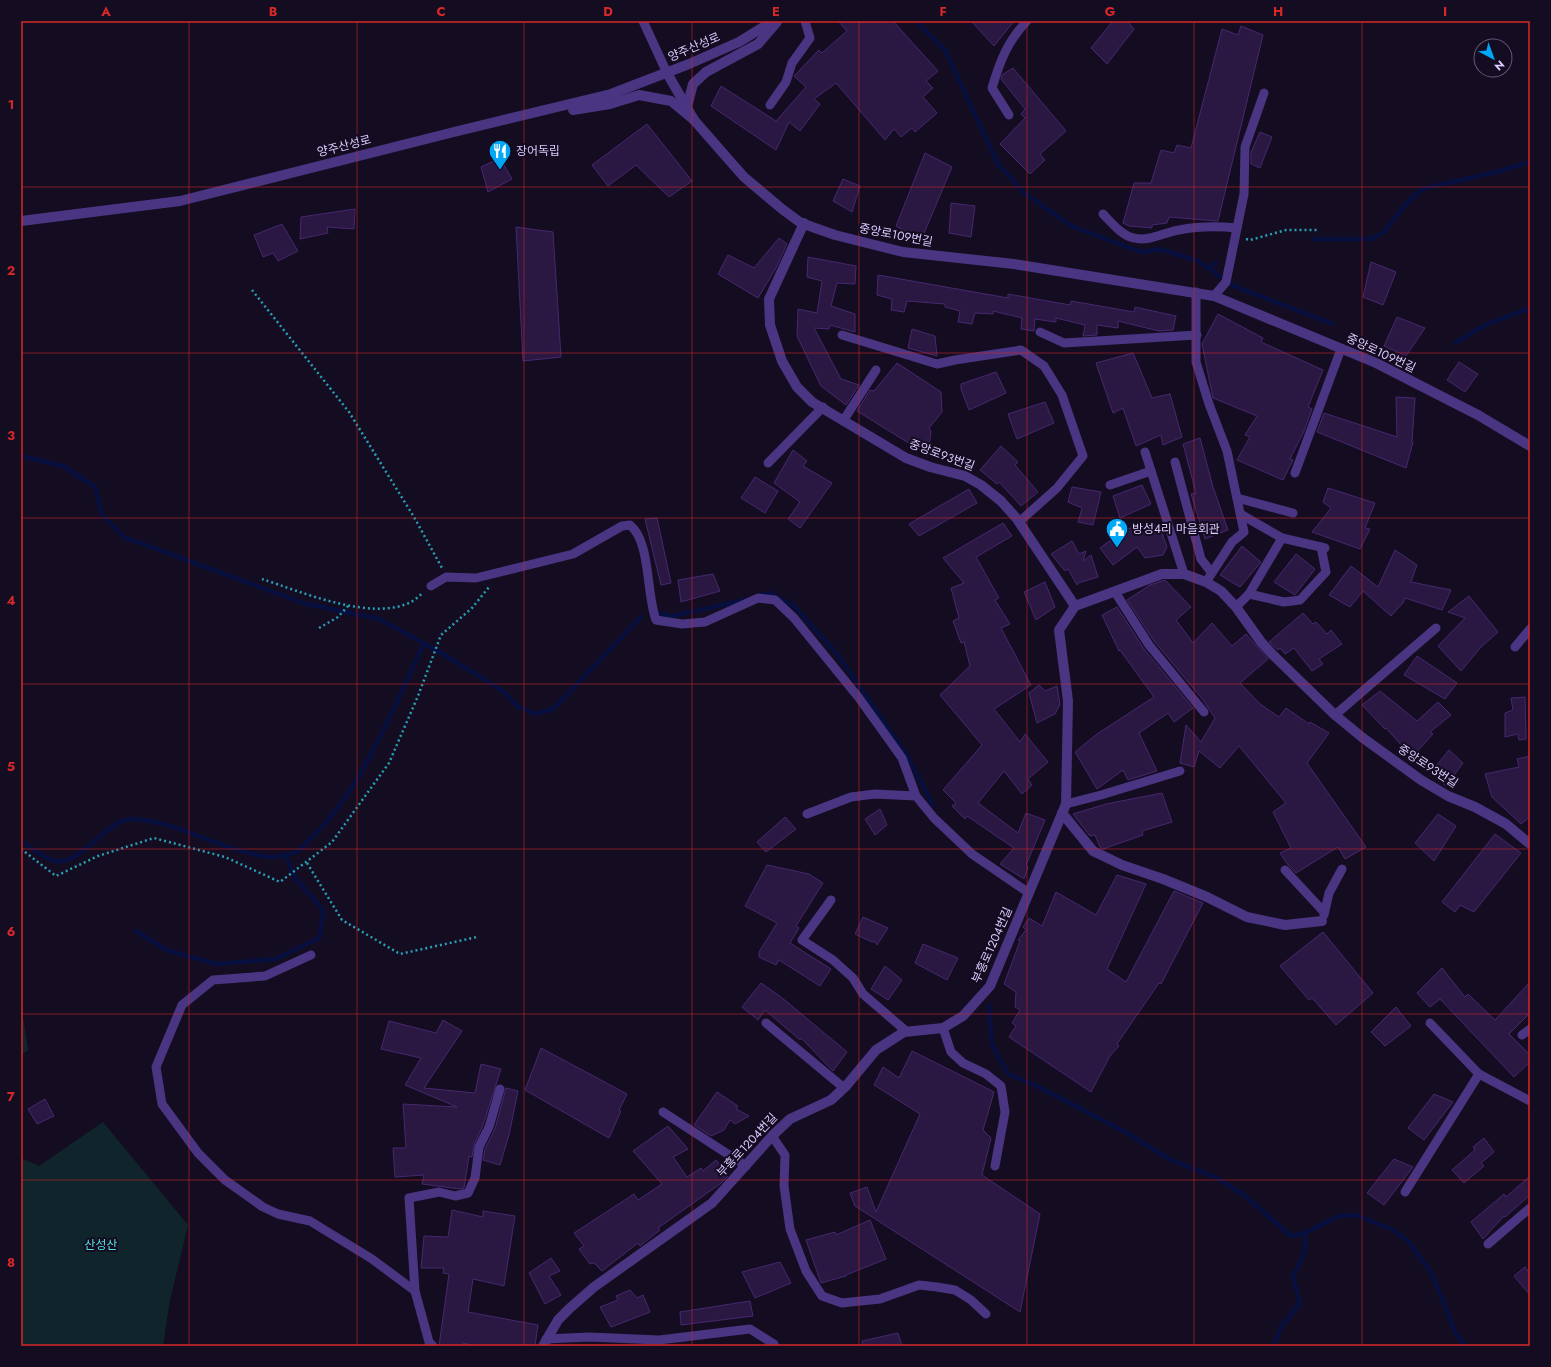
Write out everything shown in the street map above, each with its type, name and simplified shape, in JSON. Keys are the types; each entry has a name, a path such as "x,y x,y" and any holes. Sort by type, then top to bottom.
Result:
{"street":[{"name":"양주산성로","path":"21,221 180,202 610,94 668,73 739,42 773,21"},
{"path":"687,108 693,84 706,72 758,44 778,21"},
{"name":"중앙로109번길","path":"668,73 694,120 744,177 782,209 804,223 835,236 903,252 1014,264 1214,296 1376,363 1478,415 1530,446"},
{"path":"559,107 569,110 610,104 639,95 671,101 694,120"},
{"name":"중앙로93번길","path":"804,223 769,299 770,325 782,361 797,386 812,402 843,422 906,458 930,467 965,476 982,485 1001,501 1019,522 1075,606 1162,574 1184,574 1206,582 1221,592 1236,608 1260,642 1335,715 1421,780 1448,796 1475,807 1506,824 1530,844"},
{"name":"부흥로1204번길","path":"544,1343 558,1320 594,1287 712,1203 772,1136 790,1119 831,1100 844,1088 876,1050 906,1031 943,1028 963,1016 990,986 1064,808 1068,701 1059,630 1075,606"},
{"path":"1064,808 1093,851 1122,865 1163,879 1207,897 1247,917 1285,925 1323,916"}],"lane":[{"name":"양주산성로","path":"643,21 668,73"},
{"path":"770,105 786,82 792,63 810,38 806,21"},
{"path":"1009,115 992,88 1003,55 1013,35 1027,21"},
{"path":"1214,296 1226,282 1244,194 1245,147 1264,93"},
{"path":"1103,214 1120,231 1134,238 1150,238 1178,230 1211,226 1236,232"},
{"path":"1196,292 1196,362 1227,451 1242,515 1244,532 1232,542 1211,572 1206,582"},
{"path":"1040,332 1064,344 1197,335"},
{"path":"842,335 937,364 1021,350 1044,366 1062,395 1083,456 1057,488 1019,522"},
{"path":"1295,473 1341,349"},
{"path":"843,422 876,370"},
{"path":"768,463 822,408"},
{"path":"1145,452 1184,574"},
{"path":"1175,462 1201,559 1211,572"},
{"path":"1110,485 1151,471"},
{"path":"1237,498 1293,513"},
{"path":"1242,515 1282,538 1324,548 1326,572 1300,600 1284,602 1249,594"},
{"path":"431,586 446,577 476,578 573,554 622,526 630,525 636,530 643,549 651,607 656,620 682,624 705,622 758,598 775,600 794,618 859,698 902,758 916,796 934,818 972,854 1029,893"},
{"path":"1236,608 1249,594 1282,538"},
{"path":"1115,592 1149,645 1204,712"},
{"path":"1335,715 1436,628"},
{"path":"1515,647 1530,629"},
{"path":"1064,808 1180,771"},
{"path":"807,814 851,797 875,794 916,796"},
{"path":"1323,916 1329,893 1342,869"},
{"path":"1285,870 1323,916"},
{"path":"831,900 802,940 843,969 853,978 862,994 906,1031"},
{"path":"311,955 265,976 213,980 182,1005 156,1067 162,1104 198,1153 225,1180 263,1207 278,1214 310,1221 372,1259 415,1291"},
{"path":"766,1023 844,1088"},
{"path":"1430,1023 1479,1074 1530,1101"},
{"path":"943,1028 951,1052 963,1063 986,1074 1001,1086 1005,1112 995,1166"},
{"path":"1522,1036 1530,1029"},
{"path":"1405,1192 1479,1074"},
{"path":"433,1346 429,1342 415,1291 409,1198 439,1192 455,1196 468,1193 475,1178 479,1147 489,1127 500,1089"},
{"path":"663,1112 746,1166"},
{"path":"772,1136 785,1155 784,1186 790,1230 806,1271 822,1296 842,1303 880,1299 919,1285 955,1290 971,1300 986,1314"},
{"path":"1488,1244 1530,1208"},
{"path":"544,1343 589,1337 659,1340 750,1329 774,1344"}],"path":[{"path":"1236,232 1250,240 1286,230 1319,230"},
{"path":"252,290 349,412 414,517 446,577"},
{"path":"21,849 56,876 98,856 154,838 226,857 280,882 307,863 332,842 389,763 441,635 472,608 500,573"},
{"path":"262,580 356,608 385,609 410,602 431,586"},
{"path":"319,628 338,617 348,606"},
{"path":"307,863 342,920 400,954 477,937"}],"green space":[{"path":"21,1003 28,1050 21,1055"},
{"name":"산성산","path":"103,1122 188,1225 170,1300 163,1346 21,1346 21,1158 39,1166"}],"building":[{"path":"838,21 893,21 938,71 926,81 933,88 923,97 937,113 915,132 912,128 901,137 894,129 885,140 836,83 814,99 820,104 800,131 789,122 776,150 711,106 721,86 776,121 806,87 794,76 819,50 822,53 847,31"},
{"path":"971,21 1014,21 994,46"},
{"path":"1113,21 1127,21 1134,29 1107,64 1091,48"},
{"path":"1241,26 1263,35 1218,221 1169,217 1167,223 1152,225 1152,228 1129,226 1123,223 1134,183 1151,183 1161,150 1174,153 1177,145 1191,148 1222,29 1238,35"},
{"path":"1013,68 1066,131 1040,154 1045,160 1030,174 1000,144 1025,118 1021,114 1025,109 1001,79 1002,75"},
{"path":"647,124 692,181 669,197 636,165 608,186 592,165"},
{"path":"1260,132 1272,137 1260,168 1251,164 1251,152"},
{"path":"925,153 952,167 922,238 906,232 896,226"},
{"path":"500,158 512,179 488,192 481,167"},
{"path":"843,179 860,186 852,212 833,201"},
{"path":"951,203 975,206 971,237 949,233"},
{"path":"355,209 354,229 327,227 328,233 300,239 301,217"},
{"path":"282,224 298,251 278,261 273,253 263,257 254,235"},
{"path":"516,227 553,232 561,357 523,361"},
{"path":"779,238 787,244 776,268 758,298 718,274 728,255 754,268"},
{"path":"808,257 856,266 855,284 837,283 831,306 855,314 855,332 830,325 829,329 814,328 841,379 859,385 846,405 821,386 797,336 798,309 817,313 822,281 807,277"},
{"path":"1371,262 1396,272 1383,305 1363,297"},
{"path":"878,275 1008,298 1008,294 1070,305 1071,301 1134,312 1135,307 1176,316 1173,330 1159,331 1118,321 1118,328 1097,325 1097,335 1083,336 1085,325 1056,318 1056,322 1035,319 1034,331 1021,329 1022,318 993,311 993,314 975,313 972,324 958,322 960,311 945,307 945,304 907,301 904,312 891,310 892,299 877,295"},
{"path":"1218,314 1263,338 1261,342 1323,370 1308,407 1312,409 1304,431 1290,459 1293,460 1283,480 1237,460 1250,437 1245,435 1257,416 1213,398 1202,344"},
{"path":"1397,317 1425,328 1406,356 1384,346"},
{"path":"912,329 935,336 937,356 908,348"},
{"path":"1133,353 1152,398 1170,394 1182,437 1163,445 1161,435 1136,446 1123,408 1113,413 1096,363"},
{"path":"1459,362 1478,374 1465,392 1447,380"},
{"path":"897,363 941,392 942,412 929,428 931,431 928,455 857,411 870,390 874,391"},
{"path":"996,372 1006,393 969,410 961,389 961,384"},
{"path":"1396,397 1415,398 1413,442 1406,468 1317,432 1324,413 1397,437"},
{"path":"1045,402 1054,423 1017,439 1008,414"},
{"path":"1200,438 1213,487 1228,530 1205,539 1191,494 1196,493 1183,444"},
{"path":"1001,446 1018,462 1015,465 1038,492 1021,506 999,482 997,484 980,470"},
{"path":"793,450 807,461 803,466 832,483 800,528 788,519 800,502 774,483"},
{"path":"755,477 778,491 765,513 741,498"},
{"path":"1142,485 1151,504 1120,518 1113,496"},
{"path":"1072,487 1101,492 1093,525 1078,522 1082,508 1068,502"},
{"path":"1328,488 1375,503 1365,528 1370,529 1360,549 1312,532 1331,508 1323,502"},
{"path":"969,489 977,503 919,536 909,524"},
{"path":"657,518 671,583 661,585 645,519"},
{"path":"1003,523 1012,536 976,557 999,598 995,600 1010,624 1001,628 1031,685 994,709 1020,742 1025,734 1048,762 1028,779 1032,785 1022,794 1004,771 978,803 1018,833 1026,813 1045,820 1026,865 1028,867 1024,879 1000,864 1014,848 967,816 965,819 952,806 956,803 943,790 982,745 940,695 970,666 964,642 961,643 953,621 959,618 951,588 964,583 943,558"},
{"path":"1159,525 1167,547 1163,555 1145,558 1137,547 1113,565 1100,548 1108,542 1126,534 1114,530"},
{"path":"1072,541 1079,554 1086,551 1083,561 1091,555 1098,577 1078,583 1077,585 1068,569 1065,571 1051,554"},
{"path":"1242,546 1261,562 1240,587 1220,575"},
{"path":"1395,550 1417,565 1411,582 1451,590 1442,610 1405,598 1403,603 1391,616 1363,591 1350,607 1329,595 1351,566 1378,587"},
{"path":"1296,554 1315,569 1295,595 1274,582"},
{"path":"713,574 720,591 681,602 678,580"},
{"path":"1165,580 1191,607 1176,620 1193,643 1212,623 1232,646 1246,634 1268,659 1240,683 1260,704 1279,717 1286,708 1309,724 1310,722 1329,733 1307,763 1366,847 1345,859 1338,847 1296,873 1288,865 1280,853 1291,848 1273,812 1286,803 1239,746 1220,768 1199,751 1194,767 1180,763 1186,725 1201,742 1215,718 1203,700 1154,641 1127,600 1150,585"},
{"path":"1045,582 1055,607 1036,620 1024,592"},
{"path":"1469,596 1498,632 1481,647 1461,671 1438,646 1465,618 1448,612"},
{"path":"1117,607 1144,649 1193,708 1174,722 1168,713 1139,733 1157,771 1128,780 1123,770 1097,789 1075,752 1097,734 1154,697 1120,650 1119,651 1102,615"},
{"path":"1303,613 1313,624 1316,622 1327,634 1331,630 1342,644 1319,659 1323,664 1312,671 1294,648 1285,654 1280,648 1278,650 1269,642"},
{"path":"1417,656 1457,683 1445,699 1404,675"},
{"path":"1039,685 1045,691 1057,686 1060,704 1055,714 1037,723 1029,693"},
{"path":"1380,691 1417,721 1438,702 1451,715 1430,732 1433,734 1412,757 1386,728 1385,729 1362,705"},
{"path":"1525,697 1526,739 1519,740 1518,734 1505,737 1505,713 1513,710 1511,698"},
{"path":"1449,750 1463,763 1446,786 1431,772"},
{"path":"1530,756 1530,817 1521,824 1492,797 1485,774 1519,767 1517,759"},
{"path":"1162,793 1172,822 1142,831 1143,835 1103,849 1100,847 1095,835 1090,836 1073,814 1106,804"},
{"path":"880,809 887,825 875,835 865,819"},
{"path":"1438,814 1456,826 1434,861 1415,843"},
{"path":"785,817 796,829 766,852 757,842"},
{"path":"1495,834 1521,853 1474,912 1460,905 1455,912 1442,902"},
{"path":"767,865 809,874 823,883 796,926 799,928 790,943 831,969 820,986 779,960 776,965 759,957 759,952 777,923 745,906"},
{"path":"1117,875 1146,884 1107,969 1126,982 1174,891 1203,903 1161,984 1159,983 1117,1044 1119,1046 1110,1056 1091,1092 1009,1037 1016,1026 1012,1023 1020,1010 1015,1007 1016,992 1004,984 1020,941 1018,940 1026,930 1023,927 1029,918 1042,926 1056,892 1096,915"},
{"path":"863,917 888,928 877,945 874,941 872,942 855,934"},
{"path":"1323,932 1373,993 1336,1025 1312,998 1309,1000 1280,966"},
{"path":"923,944 958,958 947,980 915,963"},
{"path":"885,966 902,980 888,1000 871,989"},
{"path":"1442,968 1465,997 1468,994 1495,1020 1530,982 1530,1013 1509,1034 1530,1055 1530,1062 1514,1077 1440,999 1430,1007 1417,993"},
{"path":"761,983 781,997 847,1052 833,1071 801,1038 800,1040 765,1010 758,1020 742,1007"},
{"path":"1396,1007 1411,1026 1385,1046 1371,1032"},
{"path":"443,1020 462,1031 424,1088 475,1093 481,1064 501,1069 483,1125 474,1145 472,1157 469,1156 464,1188 460,1189 422,1184 424,1175 395,1177 393,1148 406,1148 403,1104 457,1107 405,1085 421,1058 381,1049 389,1021 436,1033"},
{"path":"541,1048 627,1094 619,1110 621,1111 609,1138 525,1090"},
{"path":"912,1051 994,1092 983,1130 991,1138 982,1175 1040,1214 1020,1312 855,1206 850,1193 867,1187 876,1212 920,1114 874,1085 883,1067 899,1078"},
{"path":"506,1088 518,1091 509,1135 500,1165 483,1160 485,1149 495,1129"},
{"path":"717,1092 738,1106 736,1109 749,1116 735,1124 730,1120 724,1130 711,1136 694,1125"},
{"path":"1434,1094 1453,1102 1424,1140 1408,1128"},
{"path":"45,1099 54,1116 37,1124 28,1109"},
{"path":"668,1126 688,1149 673,1157 687,1177 701,1168 703,1171 716,1160 728,1176 720,1184 658,1228 660,1230 640,1246 638,1243 602,1271 594,1263 590,1264 579,1249 584,1246 574,1233 634,1194 638,1200 662,1184 633,1151"},
{"path":"1484,1138 1494,1152 1481,1163 1484,1166 1464,1183 1452,1170 1475,1150 1473,1147"},
{"path":"1394,1159 1413,1167 1384,1205 1367,1193"},
{"path":"1530,1176 1530,1195 1505,1217 1504,1216 1483,1239 1471,1222 1504,1194 1506,1197"},
{"path":"452,1210 483,1217 483,1211 515,1216 504,1286 473,1279 468,1312 538,1325 535,1346 475,1346 463,1343 463,1346 439,1346 449,1274 443,1273 444,1268 421,1268 424,1236 448,1237"},
{"path":"870,1220 886,1259 846,1276 821,1283 806,1240 835,1232 836,1235"},
{"path":"551,1258 560,1271 549,1276 561,1295 545,1304 529,1273"},
{"path":"780,1262 791,1283 755,1298 742,1272"},
{"path":"1525,1267 1530,1274 1530,1295 1514,1276"},
{"path":"630,1290 637,1298 643,1295 650,1312 611,1327 600,1307 618,1300 616,1296"},
{"path":"750,1301 753,1316 681,1325 680,1312"},
{"path":"898,1333 902,1346 863,1346 862,1341"}],"waterway":[{"path":"916,21 945,50 998,164 1023,192 1071,226 1141,252 1160,249 1198,261 1234,286 1333,324"},
{"path":"1313,239 1372,239 1384,232 1405,205 1422,189 1496,172 1530,162"},
{"path":"1209,268 1216,263"},
{"path":"1455,343 1487,324 1530,308"},
{"path":"21,456 63,466 95,487 102,515 124,537 303,603 379,619 438,651 503,691 517,706 534,714 553,709 641,617"},
{"path":"758,596 770,593 794,606 837,654 908,757 933,805"},
{"path":"659,613 672,616 745,600"},
{"path":"21,841 52,860 65,861 84,850 114,826 123,821 133,819 177,828 234,849 262,856 275,857 296,852 300,850 329,819 361,772 389,720 424,643"},
{"path":"136,931 166,950 216,964 276,959 319,938 324,911 296,879 285,854"},
{"path":"989,1005 992,1045 1008,1074 1039,1087 1127,1133 1169,1159 1217,1178 1245,1196 1291,1236 1305,1233 1339,1216 1356,1215 1393,1230 1409,1242 1432,1274 1456,1334 1466,1346"},
{"path":"1274,1346 1281,1327 1300,1303 1293,1277 1305,1251 1305,1233"}],"place":[{"name":"장어독립","path":"500,170"},
{"name":"방성4리 마을회관","path":"1117,548"}]}
